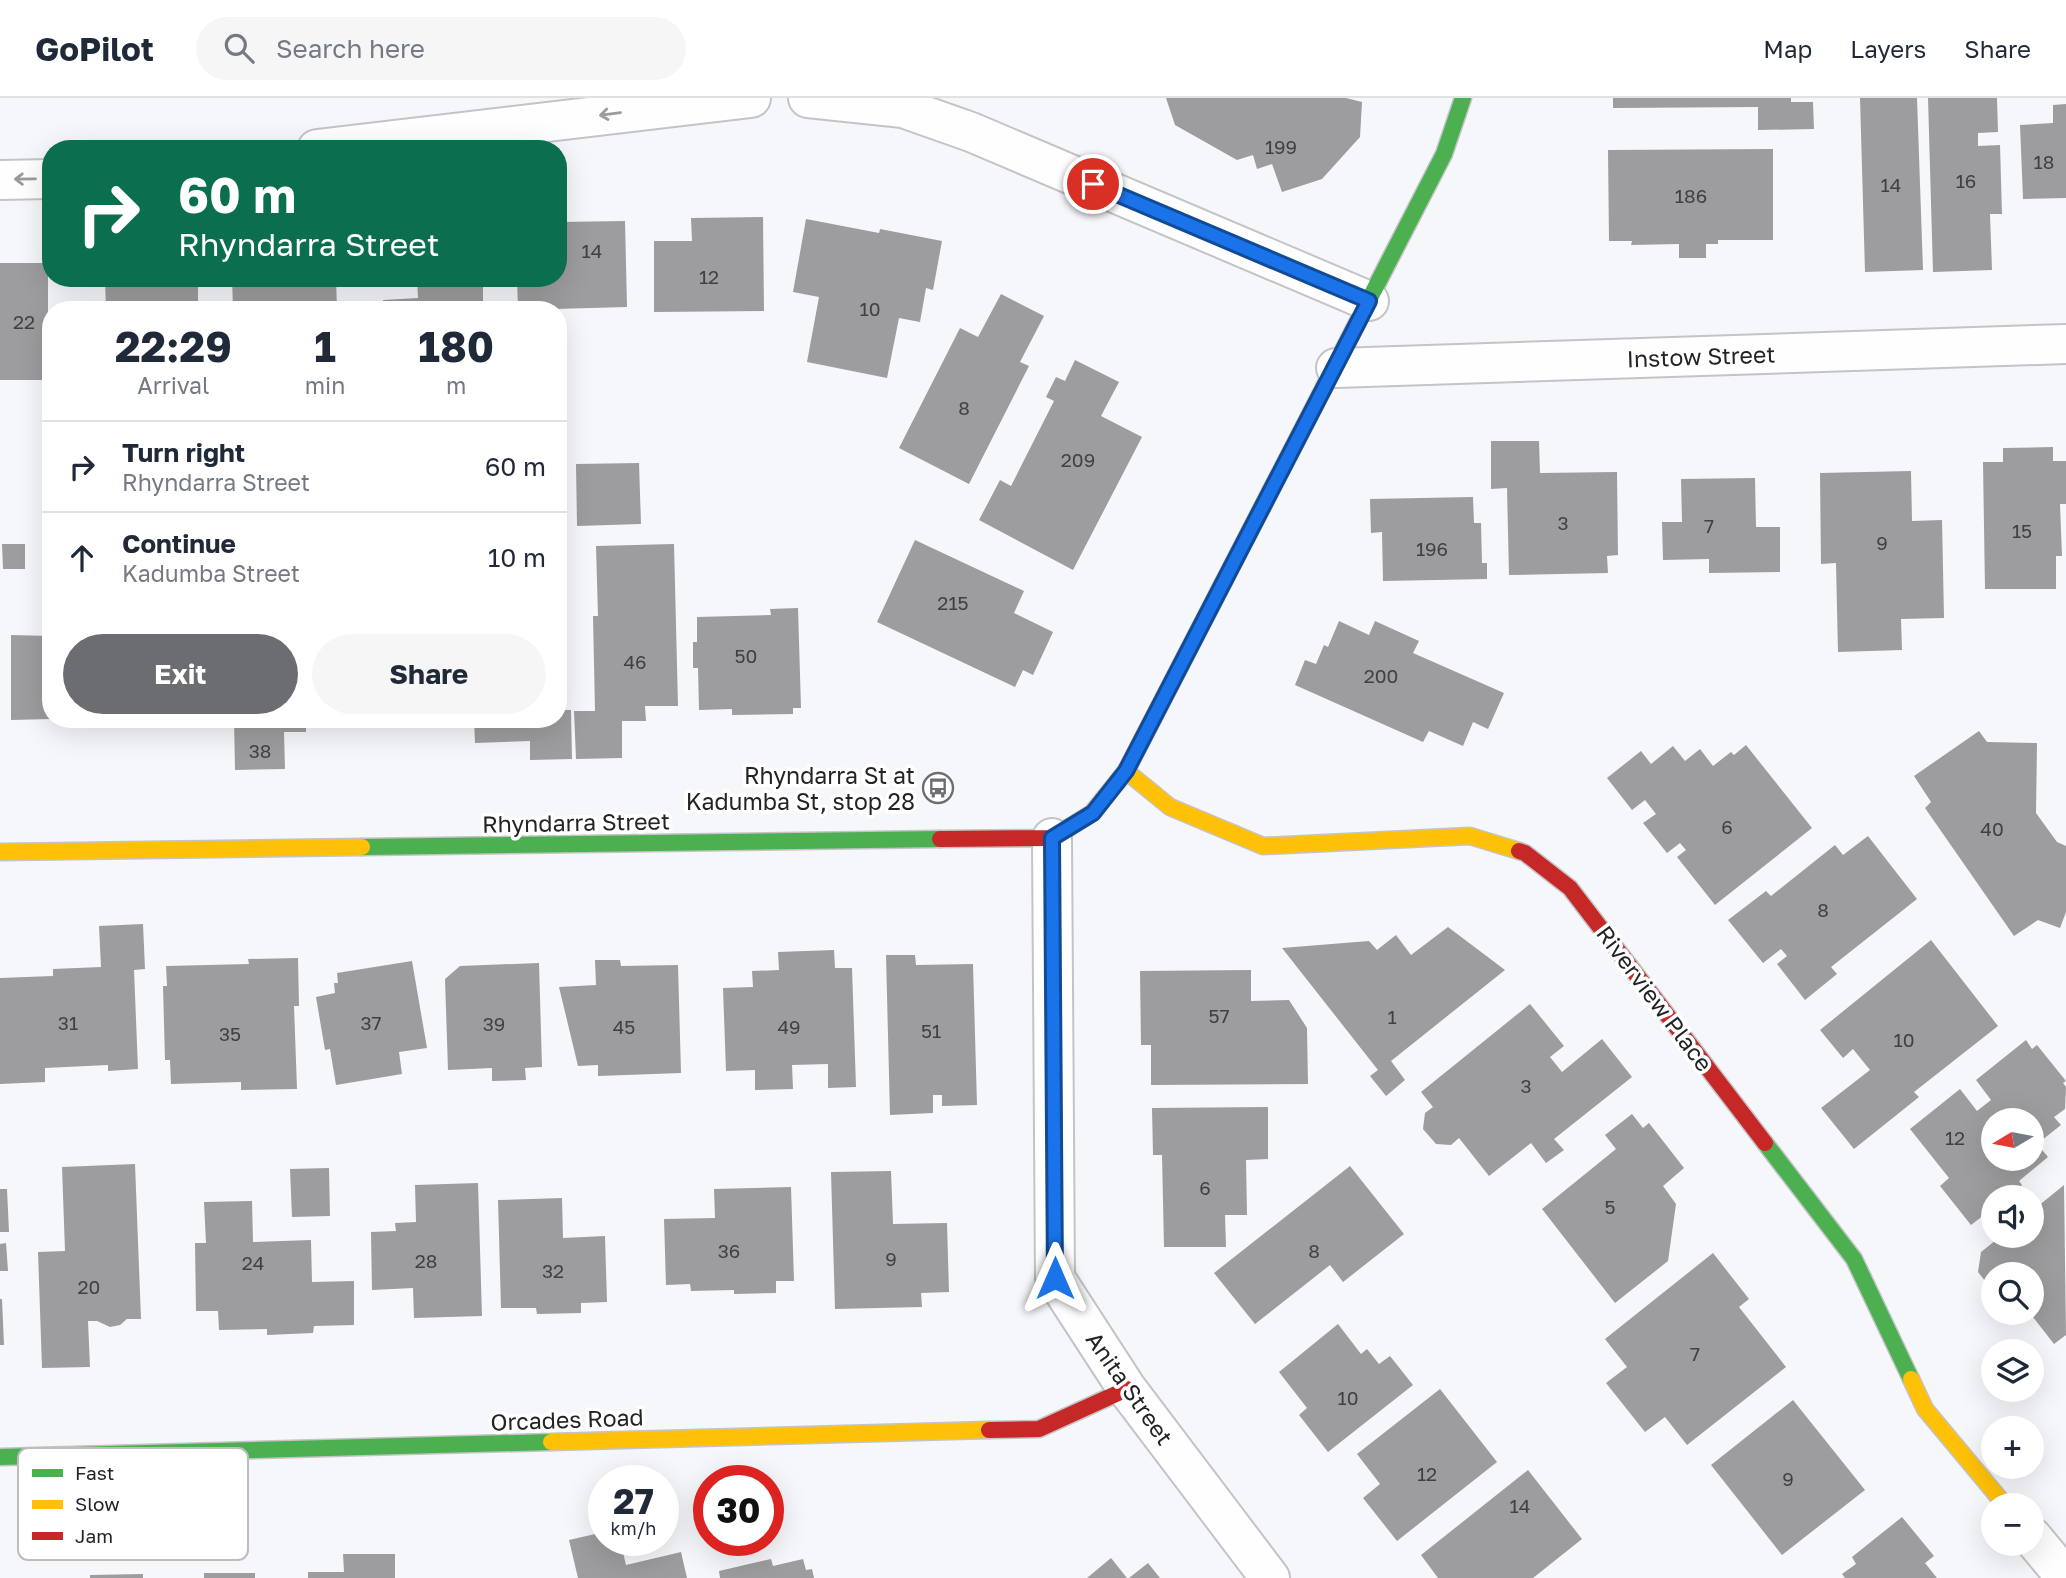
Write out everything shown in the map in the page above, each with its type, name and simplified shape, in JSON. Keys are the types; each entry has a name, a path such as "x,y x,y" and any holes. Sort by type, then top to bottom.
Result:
{"street":[{"path":"394,140 751,98"},
{"path":"808,98 904,108 971,132 1369,301"},
{"path":"1052,838 1093,813 1126,771 1444,154 1463,98"},
{"path":"0,180 42,179"},
{"name":"Instow Street","path":"1336,368 2066,344"},
{"name":"Riverview Place","path":"1126,771 1170,807 1263,846 1470,836 1525,853 1570,888 1854,1259 1925,1409 1995,1493"},
{"name":"Rhyndarra Street","path":"0,852 1052,838"},
{"name":"Anita Street","path":"1052,838 1055,1278 1127,1389 1270,1578"},
{"name":"Orcades Road","path":"248,1450 1039,1429 1127,1389"},
{"name":"Orcades Road","path":"0,1457 18,1457"},
{"path":"2044,1551 2066,1578"}],"building":[{"path":"1166,98 1346,98 1362,102 1360,137 1322,179 1282,192 1272,164 1257,169 1253,155 1237,160 1175,125"},
{"path":"1613,98 1791,98 1791,102 1813,102 1814,129 1758,130 1758,107 1613,108"},
{"path":"1860,98 1917,98 1923,270 1865,272"},
{"path":"1928,98 1997,98 1998,132 1978,133 1978,146 2000,145 2002,214 1990,214 1992,270 1933,272"},
{"path":"2066,104 2066,198 2023,199 2020,125 2053,123 2053,105"},
{"path":"1773,149 1773,240 1718,240 1718,244 1706,244 1706,258 1679,258 1679,244 1631,245 1632,241 1609,241 1608,150"},
{"path":"763,217 764,311 654,312 654,241 692,241 691,218"},
{"path":"806,219 879,233 880,229 942,241 933,290 926,288 920,322 899,318 887,378 807,362 819,297 793,292"},
{"path":"625,221 627,307 567,309 567,301 518,301 517,287 567,287 567,222"},
{"path":"0,263 42,263 42,287 48,287 48,301 42,301 42,380 0,380"},
{"path":"105,287 198,287 198,301 106,301"},
{"path":"232,287 336,287 337,301 233,301"},
{"path":"417,287 483,287 483,301 383,301 418,298"},
{"path":"1001,294 1044,316 1020,362 1029,366 969,484 899,448 960,328 978,337"},
{"path":"1075,360 1119,382 1101,416 1142,437 1073,570 979,520 1000,480 1011,486 1054,401 1046,397 1056,377 1065,381"},
{"path":"1491,441 1539,441 1540,473 1617,472 1618,555 1607,556 1608,573 1509,575 1507,488 1491,489"},
{"path":"2053,447 2053,461 2066,461 2066,504 2060,504 2062,556 2056,556 2056,589 1985,589 1983,462 2003,462 2003,448"},
{"path":"639,463 641,524 577,526 576,464"},
{"path":"1911,471 1912,521 1942,520 1944,618 1901,619 1902,650 1838,652 1836,563 1821,564 1820,473"},
{"path":"1755,478 1756,527 1780,527 1780,572 1709,573 1709,559 1663,560 1662,522 1682,522 1681,479"},
{"path":"1473,497 1474,523 1481,523 1482,563 1487,563 1487,579 1383,581 1382,532 1371,533 1370,499"},
{"path":"915,540 1024,591 1014,613 1053,632 1033,675 1023,670 1015,687 877,622"},
{"path":"2,544 25,544 25,569 3,569"},
{"path":"674,544 678,706 645,706 646,721 622,721 622,758 576,759 574,711 595,711 593,616 598,616 596,546"},
{"path":"798,608 801,708 793,708 793,714 732,715 732,709 699,710 698,668 693,668 697,617 771,615 770,609"},
{"path":"1339,621 1369,635 1375,621 1419,641 1413,653 1504,693 1488,729 1473,722 1463,746 1429,731 1423,742 1295,685 1305,660 1316,664 1324,645 1328,647"},
{"path":"11,635 42,636 42,719 11,720"},
{"path":"567,710 571,710 572,759 530,760 530,741 475,743 474,728 567,728"},
{"path":"234,728 306,728 306,732 284,732 285,769 235,770"},
{"path":"1979,731 1987,742 2037,743 2036,813 2057,842 2066,846 2066,912 2060,928 2038,920 2014,936 1925,808 1931,802 1914,776"},
{"path":"1746,745 1812,828 1715,905 1677,857 1686,850 1680,843 1667,853 1643,823 1656,814 1645,800 1632,810 1607,778 1641,751 1651,764 1673,746 1685,761 1700,749 1713,766 1731,752 1734,755"},
{"path":"1868,836 1917,899 1831,967 1837,974 1805,1000 1777,964 1787,956 1781,949 1763,963 1728,920 1766,891 1771,896 1835,845 1843,855"},
{"path":"143,924 145,969 134,970 138,1069 108,1071 108,1065 45,1068 45,1082 0,1084 0,978 53,976 53,969 101,967 99,926"},
{"path":"1448,927 1505,970 1391,1061 1405,1080 1386,1096 1370,1076 1378,1070 1282,948 1369,941 1377,950 1396,935 1411,955"},
{"path":"1931,940 1998,1026 1914,1092 1919,1097 1854,1149 1821,1108 1870,1070 1853,1049 1843,1058 1820,1030"},
{"path":"834,950 835,968 852,968 856,1087 828,1088 828,1064 792,1065 793,1089 755,1090 755,1070 726,1071 723,988 753,987 752,971 779,970 778,952"},
{"path":"886,955 915,955 916,965 973,964 977,1105 942,1106 942,1095 933,1095 933,1113 890,1115"},
{"path":"298,958 299,1006 294,1006 297,1089 241,1090 241,1082 171,1084 170,1060 165,1060 163,986 167,986 166,966 249,964 248,959"},
{"path":"595,960 620,960 621,966 678,965 681,1073 598,1076 598,1065 578,1066 559,987 596,985"},
{"path":"412,961 427,1048 399,1052 402,1074 336,1085 330,1049 325,1050 316,997 335,993 337,973"},
{"path":"539,963 542,1067 525,1068 526,1080 492,1081 492,1068 448,1070 445,979 460,966"},
{"path":"1251,970 1251,1001 1289,1000 1307,1028 1308,1084 1151,1085 1151,1045 1141,1045 1140,971"},
{"path":"1530,1004 1564,1046 1550,1057 1562,1072 1602,1039 1632,1077 1554,1139 1564,1150 1546,1163 1531,1143 1489,1176 1459,1138 1451,1145 1436,1144 1423,1129 1425,1113 1433,1107 1421,1092"},
{"path":"2026,1040 2032,1049 2037,1045 2066,1081 2063,1083 2066,1087 2065,1109 2054,1117 2061,1125 2044,1138 2044,1108 1981,1108 1981,1171 2031,1171 2019,1181 2022,1185 1981,1185 1981,1217 1971,1225 1940,1186 1949,1178 1910,1129 1960,1089 1977,1111 1991,1100 1976,1080"},
{"path":"1268,1107 1268,1159 1246,1160 1247,1215 1225,1215 1226,1247 1164,1247 1162,1155 1153,1155 1152,1108"},
{"path":"1632,1114 1643,1128 1649,1123 1684,1168 1663,1186 1676,1204 1668,1261 1615,1303 1542,1209 1616,1149 1605,1135"},
{"path":"135,1164 141,1319 127,1319 120,1325 110,1327 97,1321 88,1321 90,1367 42,1368 38,1252 65,1251 62,1167"},
{"path":"1350,1166 1404,1234 1343,1282 1330,1265 1255,1324 1214,1273"},
{"path":"329,1168 330,1216 292,1217 290,1169"},
{"path":"891,1171 893,1224 947,1223 949,1292 921,1293 922,1307 835,1309 831,1172"},
{"path":"478,1183 482,1316 414,1318 413,1288 372,1290 371,1232 396,1231 395,1223 416,1222 415,1185"},
{"path":"2064,1185 2066,1335 2054,1344 2039,1325 2044,1325 2044,1262 1981,1262 1981,1276 1978,1272 1981,1252 1986,1248 2044,1248 2044,1201"},
{"path":"791,1187 794,1281 776,1281 776,1293 691,1291 690,1284 666,1285 664,1219 715,1218 714,1189"},
{"path":"0,1189 7,1189 9,1232 0,1232"},
{"path":"562,1198 563,1238 605,1236 607,1302 581,1303 581,1313 537,1314 536,1308 501,1308 498,1200"},
{"path":"252,1201 253,1242 311,1240 312,1282 354,1281 354,1325 314,1326 313,1333 267,1335 267,1329 219,1330 218,1311 196,1311 195,1243 206,1243 204,1202"},
{"path":"6,1243 8,1271 0,1271 0,1244"},
{"path":"1713,1253 1749,1299 1739,1307 1786,1367 1687,1445 1665,1417 1645,1432 1606,1383 1627,1367 1605,1339"},
{"path":"2,1299 4,1345 0,1345"},
{"path":"1338,1324 1361,1354 1367,1349 1379,1364 1390,1356 1413,1385 1328,1452 1299,1415 1307,1408 1279,1372"},
{"path":"1440,1389 1497,1462 1397,1541 1363,1498 1380,1484 1357,1454"},
{"path":"1793,1400 1865,1490 1782,1555 1711,1465"},
{"path":"1528,1470 1582,1539 1533,1578 1438,1578 1421,1555"},
{"path":"1902,1517 1934,1556 1925,1563 1937,1578 1845,1578 1842,1574 1856,1564 1852,1557"},
{"path":"588,1536 588,1556 624,1556 626,1565 664,1556 679,1556 681,1552 687,1578 578,1578 569,1540"},
{"path":"343,1554 395,1554 395,1578 308,1578 308,1572 344,1572"},
{"path":"1111,1558 1127,1578 1087,1578"},
{"path":"771,1559 773,1566 803,1559 806,1570 812,1569 814,1578 720,1578 719,1571"},
{"path":"1148,1563 1160,1578 1129,1578"},
{"path":"204,1573 255,1573 255,1578 204,1578"},
{"path":"143,1574 143,1578 90,1578 90,1575"}],"traffic: fast":[{"path":"1300,434 1444,154 1463,98"},
{"path":"362,847 940,839"},
{"path":"1765,1143 1854,1259 1911,1379"},
{"path":"248,1450 551,1442"},
{"path":"0,1457 18,1457"}],"traffic: slow":[{"path":"1126,771 1170,807 1263,846 1470,836 1519,851"},
{"path":"0,852 362,847"},
{"path":"1911,1379 1925,1409 1995,1493"},
{"path":"551,1442 989,1430"}],"traffic: jam":[{"path":"940,839 1052,838 1092,813 1126,771 1300,434"},
{"path":"1519,851 1570,888 1765,1143"},
{"path":"989,1430 1039,1429 1127,1389"}],"place":[{"name":"Rhyndarra St at Kadumba St, stop 28","path":"938,788"}],"route":[{"path":"1055,1278 1052,838 1093,813 1126,771 1369,301 1093,184"}]}
